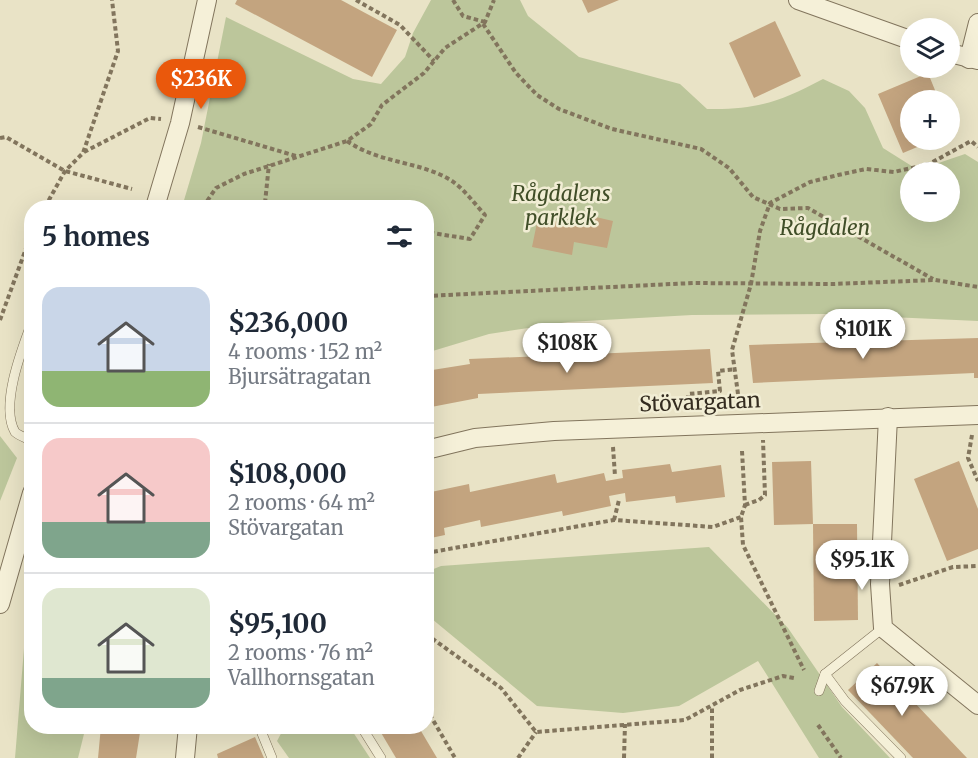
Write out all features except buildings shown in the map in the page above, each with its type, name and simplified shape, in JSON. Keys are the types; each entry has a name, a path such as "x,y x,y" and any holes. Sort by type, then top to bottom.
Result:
{"street":[{"path":"156,200 180,123 207,0"},
{"path":"798,0 900,36"},
{"path":"974,60 978,23"},
{"name":"Stövargatan","path":"434,448 475,438 554,431 978,415"},
{"path":"888,417 880,584 883,628 978,705"},
{"path":"0,603 8,539 24,508"},
{"path":"185,758 187,734"}],"lane":[{"path":"24,342 8,382 3,404 14,431 24,437"},
{"path":"819,691 825,674 883,628"},
{"path":"825,674 845,701 901,758"},
{"path":"262,734 272,758"},
{"path":"366,734 381,758"}],"path":[{"path":"83,153 118,51 112,0"},
{"path":"356,0 400,25 434,61"},
{"path":"453,0 463,16 484,23 516,73 537,94 559,109 612,129 701,149 729,168 753,197 780,208 808,207 935,280"},
{"path":"207,200 216,188 268,164 347,141 371,124 382,105 434,61 445,48 484,23 494,0"},
{"path":"49,200 66,171 83,153 150,118 162,119"},
{"path":"198,127 296,156"},
{"path":"0,138 6,137 66,171 132,189"},
{"path":"347,141 364,153 417,167 452,181 485,215 470,239 434,233"},
{"path":"738,394 732,350 751,284 760,231 770,203 810,182 866,169 894,172 929,164 971,141 978,147"},
{"path":"265,200 268,164"},
{"path":"0,321 24,254"},
{"path":"434,296 693,283 833,284 935,280 978,287"},
{"path":"689,408 688,394 720,391 718,370 735,369"},
{"path":"972,435 968,458 978,481"},
{"path":"745,505 765,495 763,439"},
{"path":"612,444 615,476"},
{"path":"741,451 745,505 741,517 743,545 804,670"},
{"path":"614,520 619,500"},
{"path":"434,552 614,520 713,527 741,517"},
{"path":"899,585 953,567 978,566"},
{"path":"434,640 501,688 536,732"},
{"path":"536,732 685,720 740,690 783,676 794,678"},
{"path":"712,707 712,758"},
{"path":"434,722 455,758"},
{"path":"624,724 624,758"},
{"path":"818,725 841,758"},
{"path":"518,758 536,732"}],"green space":[{"name":"Rågdalen","path":"431,0 520,0 528,16 579,57 680,84 707,109 740,108 767,103 793,94 823,79 849,91 865,108 883,148 905,162 900,162 900,222 960,222 960,162 942,162 965,154 978,162 978,321 825,314 692,315 568,322 489,334 434,351 434,200 184,200 201,143 226,17 353,79 381,84 405,57 413,33"},
{"path":"0,436 17,458 0,501"},
{"path":"709,547 788,628 842,707 890,758 819,758 758,661 679,706 623,713 537,706 434,621 434,569 441,566"},
{"path":"24,649 24,734 84,734 78,758 15,758"},
{"path":"281,734 354,734 370,758 289,758 277,741"}],"park label":[{"name":"Rågdalens parklek","path":"561,205"}]}
